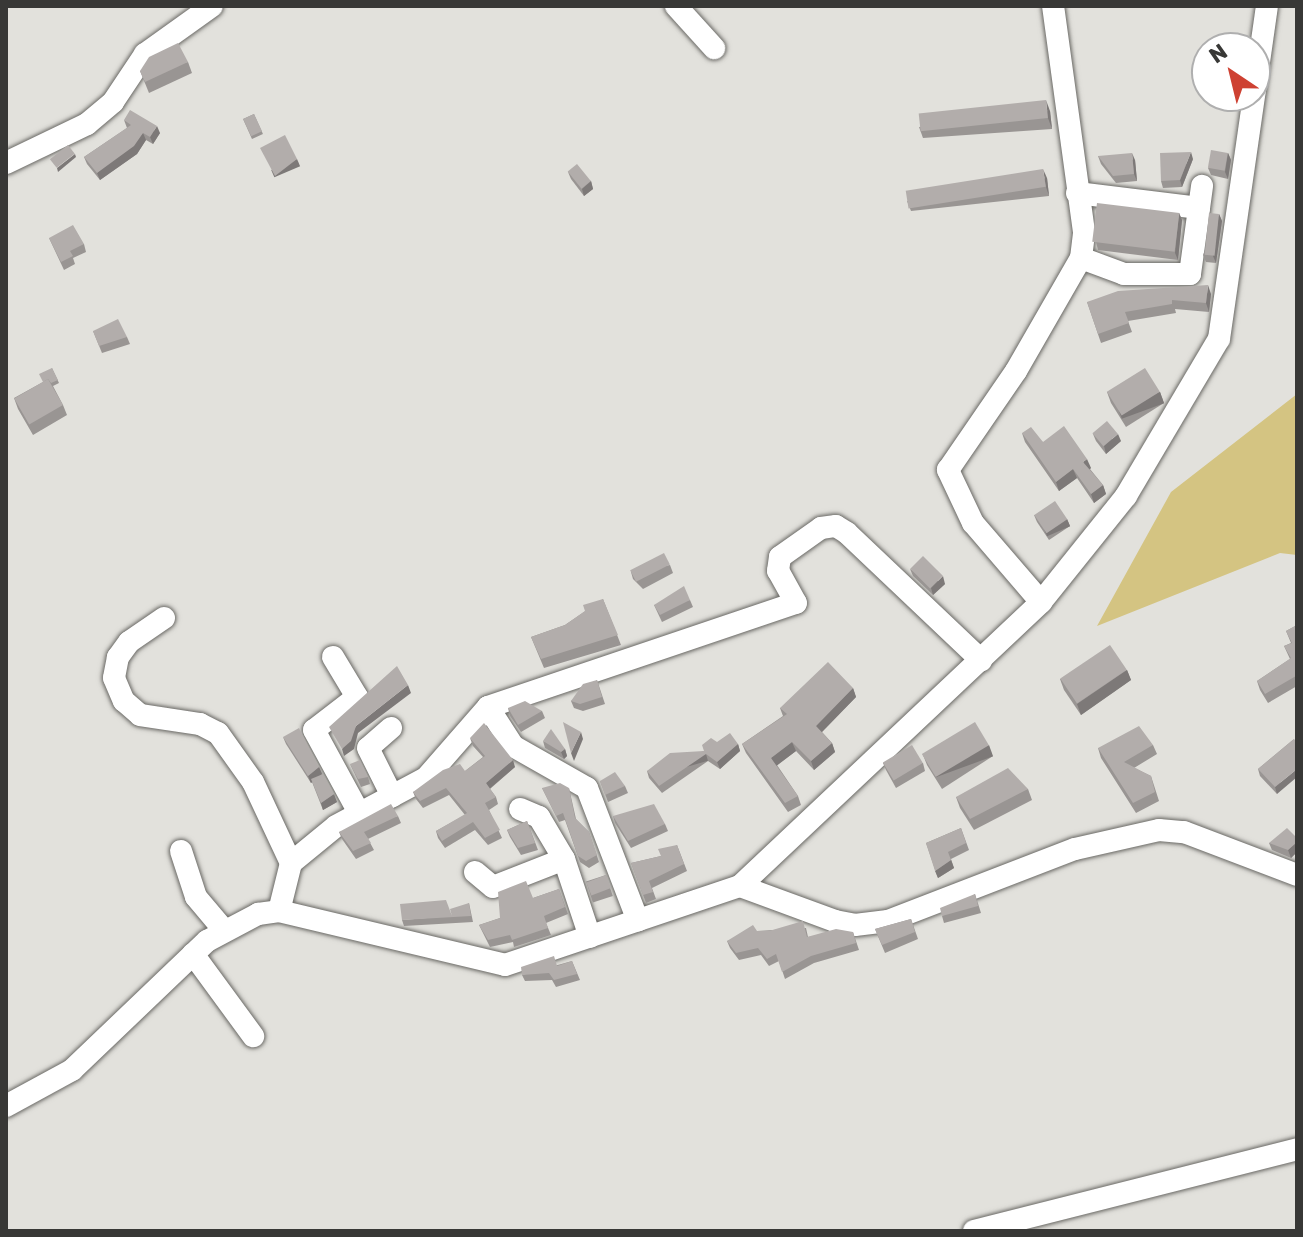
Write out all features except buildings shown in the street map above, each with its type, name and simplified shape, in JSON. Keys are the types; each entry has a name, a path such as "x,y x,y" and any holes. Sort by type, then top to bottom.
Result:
{"street":[{"path":"6,163 87,124 113,102 145,54 212,6"},
{"path":"676,6 714,48"},
{"path":"1041,602 973,523 948,470 1016,371 1081,258 1077,193 1053,6"},
{"path":"1263,32 1267,6"},
{"path":"6,1106 72,1070 193,954 223,929 258,914 279,911 505,965 740,886 1041,602 1126,496 1219,339 1252,112"},
{"path":"1077,193 1200,197 1190,274 1124,274 1081,258"},
{"path":"291,863 359,813 426,778 488,707 796,603 778,571 780,557 821,528 836,526 886,566 981,660"},
{"path":"164,618 129,642 118,657 114,678 124,701 140,715 200,724 218,733 253,782 291,863 279,911"},
{"path":"333,657 357,697 314,730 359,813"},
{"path":"488,707 513,746 587,788 638,921"},
{"path":"391,728 368,748 392,796"},
{"path":"520,809 539,817 564,859 590,937"},
{"path":"740,886 835,921 855,925 888,921 1075,849 1159,830 1184,832 1297,875"},
{"path":"181,851 196,897 223,929"},
{"path":"475,872 493,887 564,859"},
{"path":"193,954 253,1036"},
{"path":"974,1231 1297,1149"}],"shaded area":[{"path":"1297,394 1297,555 1280,553 1097,626 1171,492"}]}
